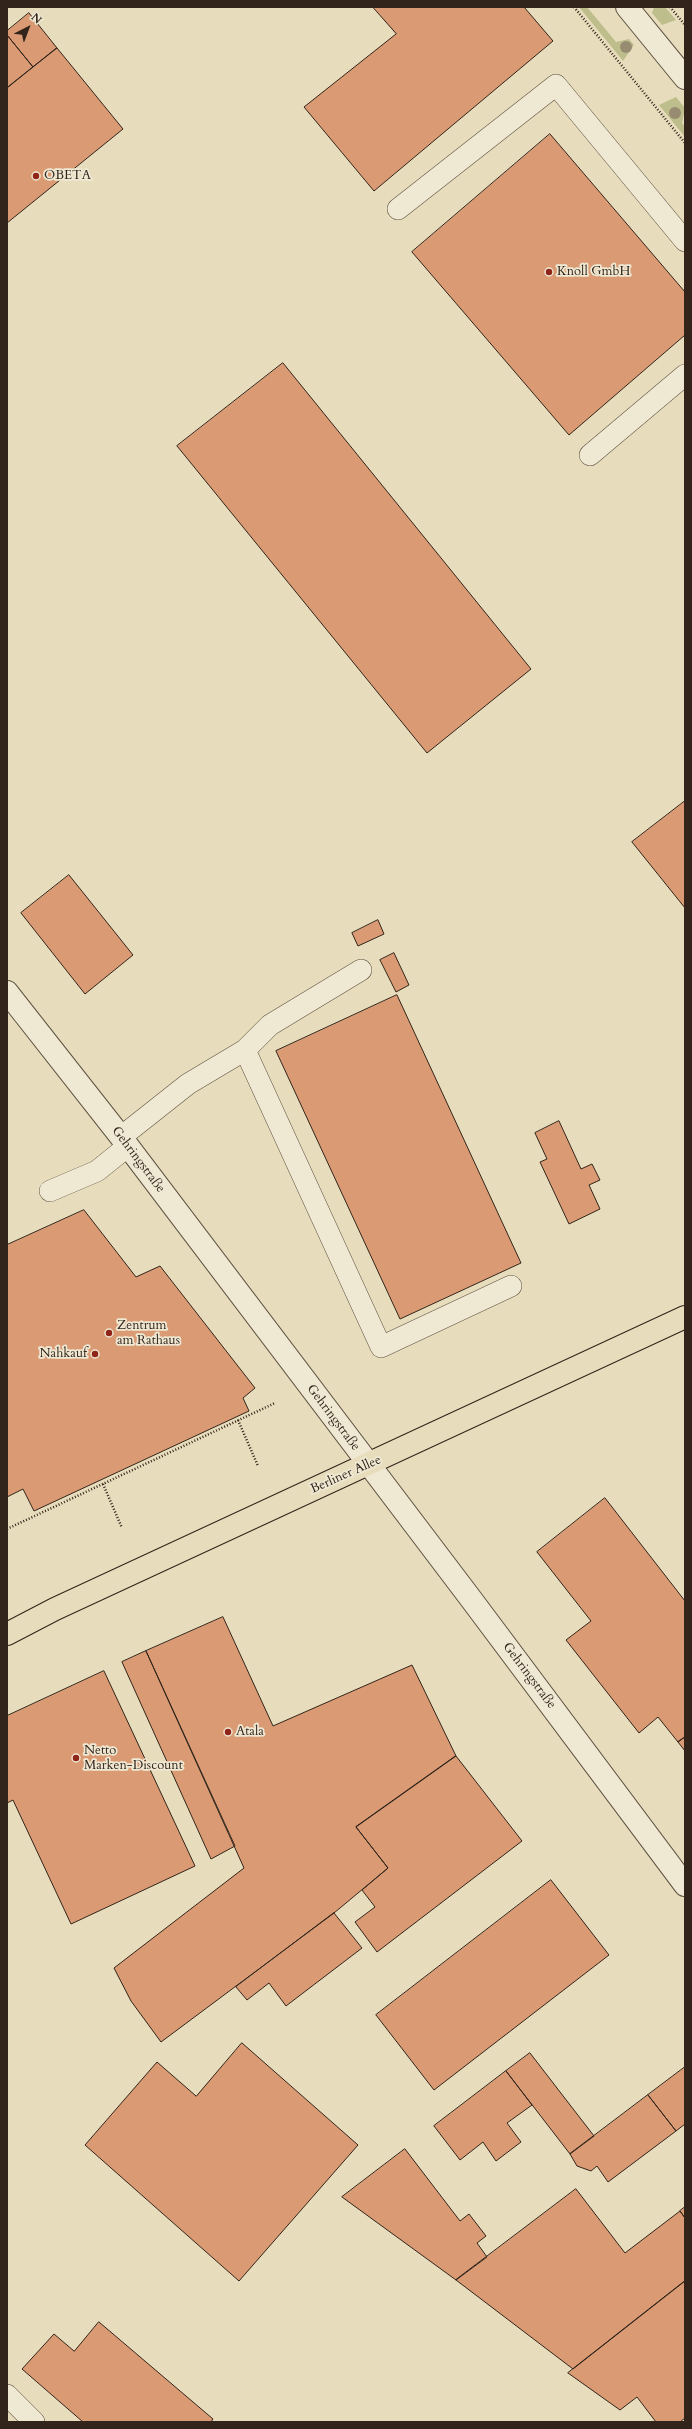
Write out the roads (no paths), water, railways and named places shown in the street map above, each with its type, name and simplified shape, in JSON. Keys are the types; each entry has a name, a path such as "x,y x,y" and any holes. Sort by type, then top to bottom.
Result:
{"main road":[{"name":"Berliner Allee","path":"7,1634 55,1609 685,1317"}],"street":[{"path":"627,7 685,78"},
{"name":"Gehringstraße","path":"7,992 124,1142 472,1599 685,1885"}],"lane":[{"path":"398,209 556,85 685,241"},
{"path":"590,455 685,375"},
{"path":"50,1191 97,1171 124,1142 188,1084 245,1050 270,1025 362,970"},
{"path":"245,1050 381,1347 511,1286"},
{"path":"7,2395 34,2422"}],"place":[{"name":"OBETA","path":"36,176"},
{"name":"Knoll GmbH","path":"549,272"},
{"name":"Zentrum am Rathaus","path":"109,1333"},
{"name":"Nahkauf","path":"95,1354"},
{"name":"Atala","path":"228,1732"},
{"name":"Netto Marken-Discount","path":"76,1758"}]}
